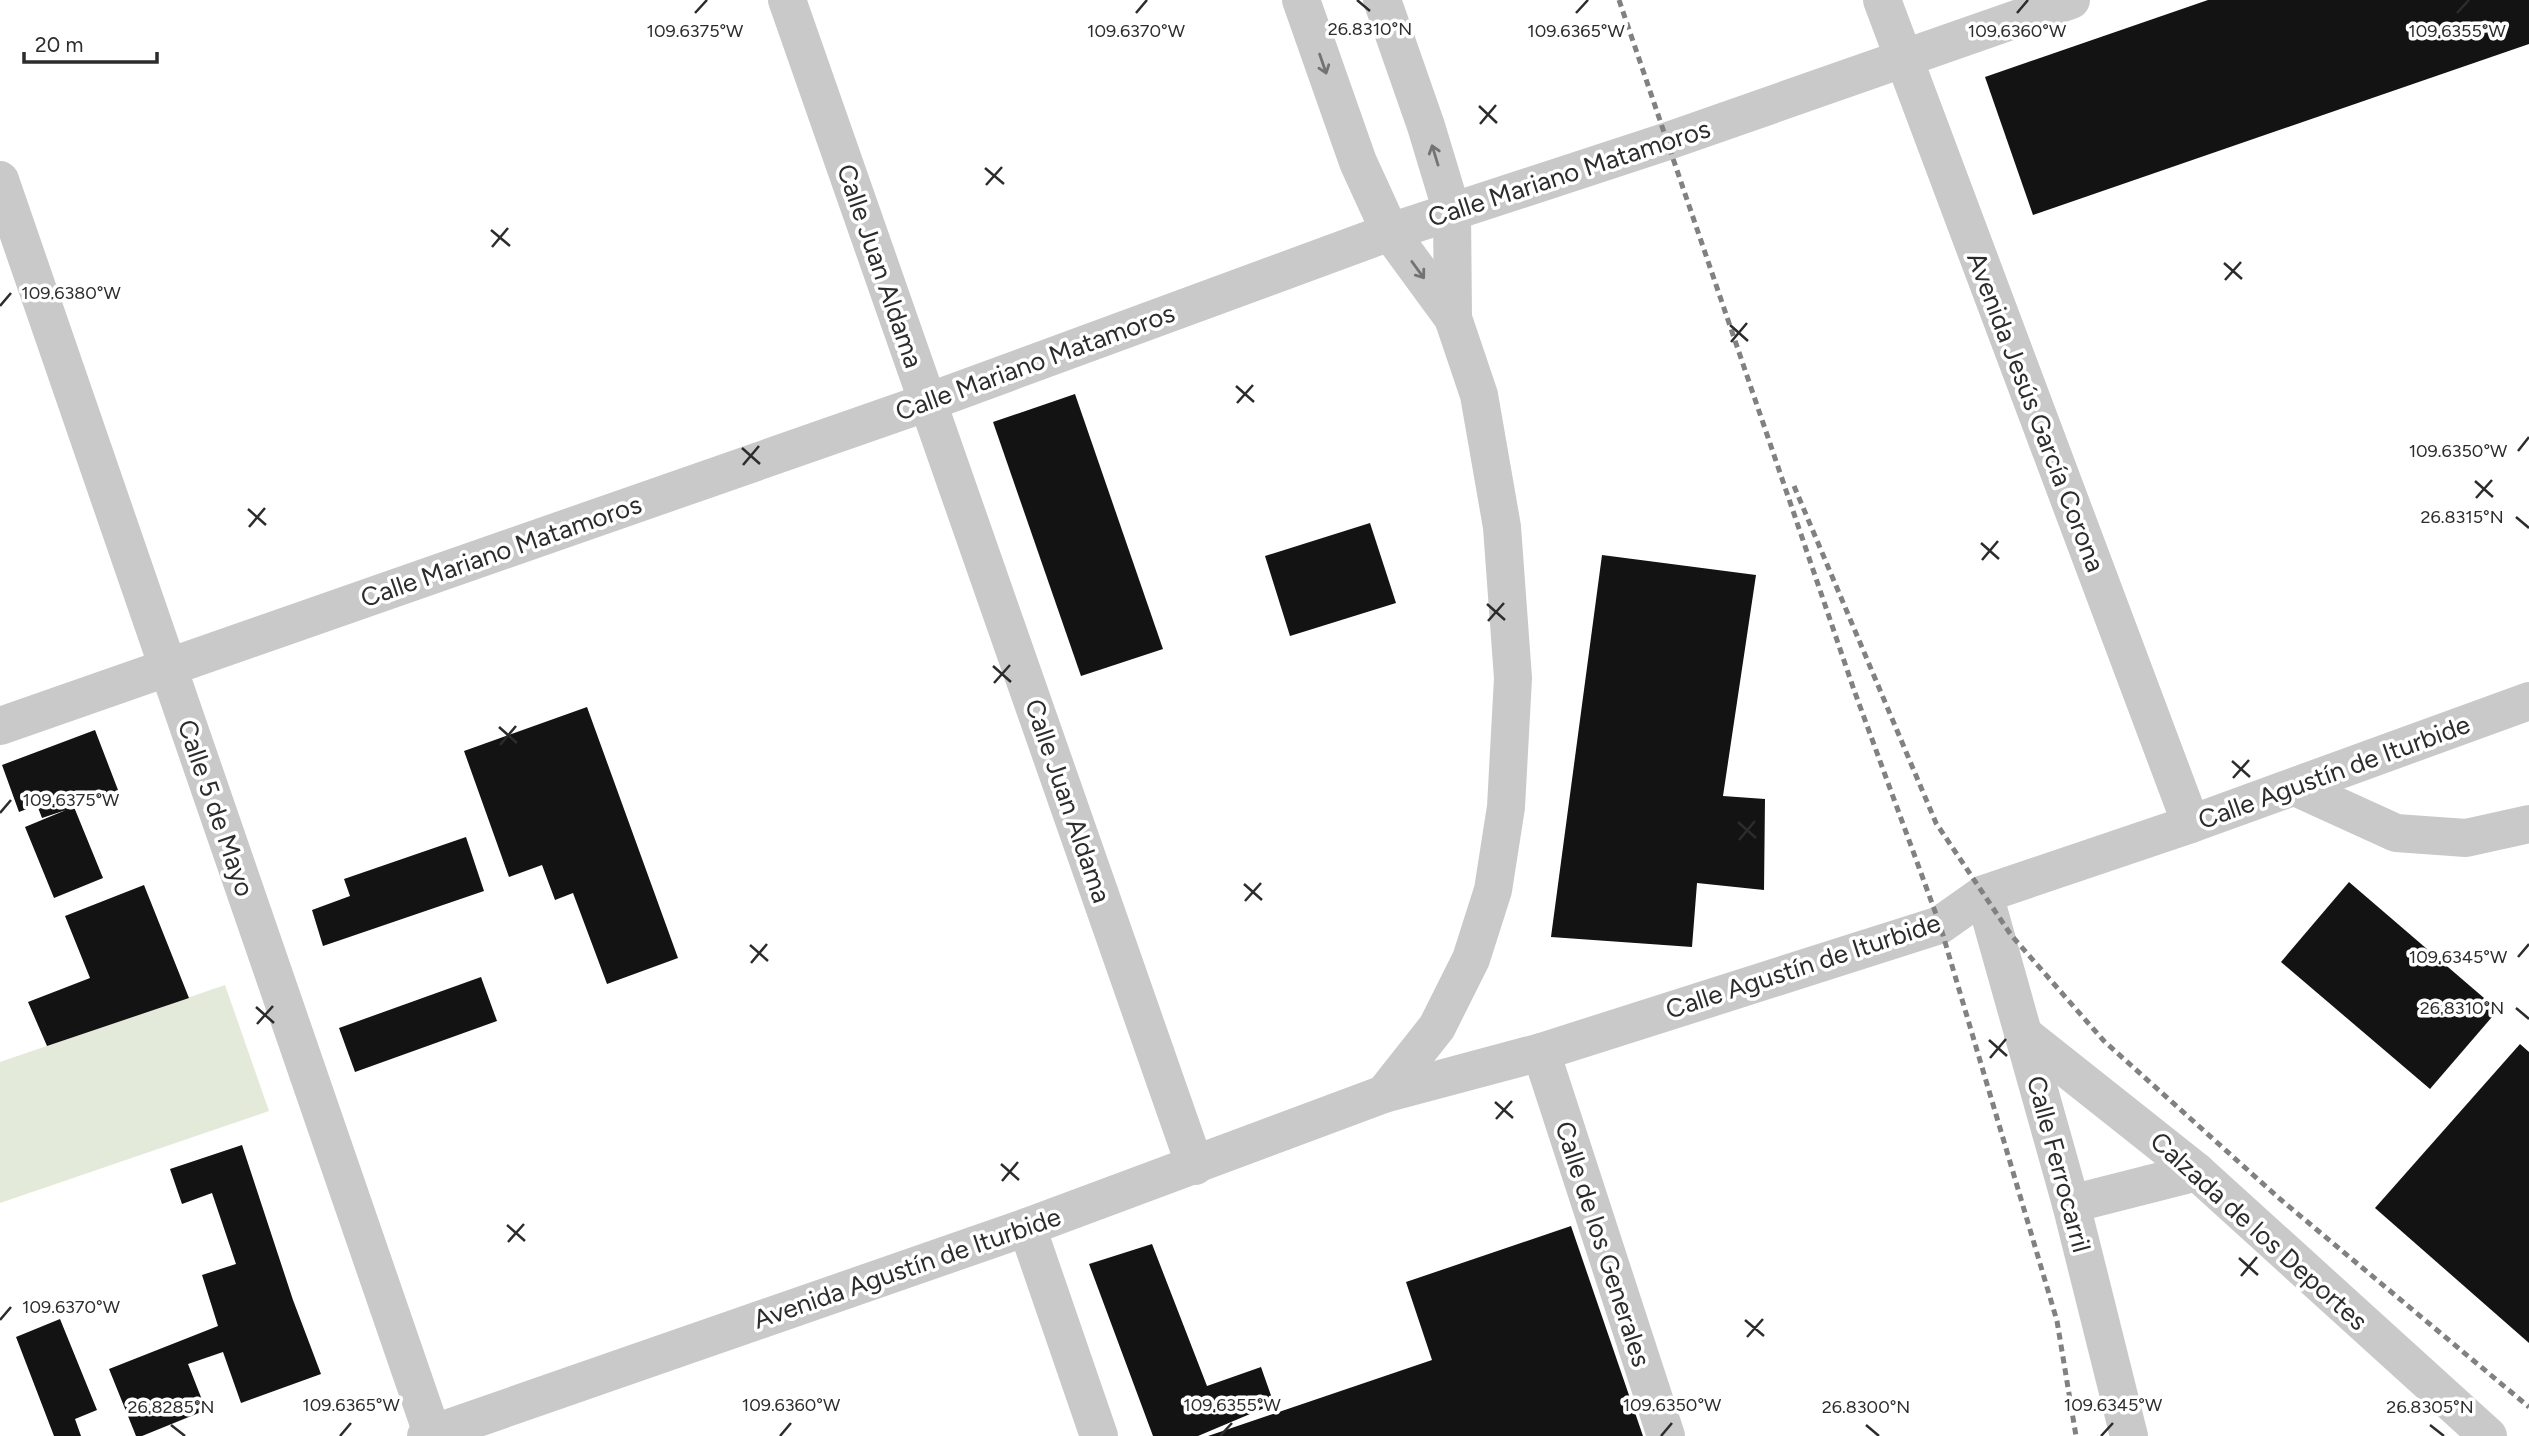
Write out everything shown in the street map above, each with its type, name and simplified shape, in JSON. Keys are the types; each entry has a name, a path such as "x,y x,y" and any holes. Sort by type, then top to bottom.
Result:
{"street":[{"name":"Calle Juan Aldama","path":"787,0 1195,1166"},
{"path":"1301,0 1358,162 1390,232 1453,318 1479,395 1502,527 1513,678 1506,807 1493,890 1471,960 1437,1027 1384,1094"},
{"path":"1382,0 1426,126 1452,212 1453,318"},
{"name":"Avenida Jesús García Corona","path":"1882,0 2191,824"},
{"name":"Calle Mariano Matamoros","path":"0,726 928,402 1390,232 1679,137 2071,0"},
{"name":"Calle 5 de Mayo","path":"0,180 430,1435"},
{"name":"Calle Agustín de Iturbide","path":"1384,1094 1541,1052 1940,925 1983,894 2191,824 2529,701"},
{"path":"2295,787 2396,833 2466,838 2529,824"},
{"name":"Calle Ferrocarril","path":"1983,894 2071,1204 2129,1436"},
{"name":"Calzada de los Deportes","path":"2023,1034 2197,1172 2488,1436"},
{"name":"Calle de los Generales","path":"1541,1052 1665,1436"},
{"name":"Avenida Agustín de Iturbide","path":"430,1435 1027,1227 1384,1094"},
{"path":"2071,1204 2197,1172"},
{"path":"1027,1227 1099,1436"}],"green space":[{"path":"225,985 269,1111 0,1203 0,1062"}],"building":[{"path":"2208,0 2529,0 2529,44 2033,215 1985,77"},
{"path":"1075,394 1163,649 1081,676 993,422"},
{"path":"1370,523 1396,603 1290,636 1265,556"},
{"path":"1602,555 1756,575 1723,796 1765,799 1764,890 1697,883 1692,947 1551,937"},
{"path":"587,707 678,958 607,984 573,893 555,900 542,865 509,877 464,751"},
{"path":"95,730 118,790 74,807 103,878 54,898 25,827 66,810 42,818 37,805 19,812 2,765"},
{"path":"466,837 484,891 323,946 312,910 350,896 344,879"},
{"path":"2349,882 2498,1010 2430,1089 2281,962"},
{"path":"144,885 189,998 47,1046 28,1002 90,978 65,916"},
{"path":"481,977 497,1021 355,1072 339,1028"},
{"path":"2520,1044 2529,1052 2529,1343 2375,1208"},
{"path":"242,1145 293,1300 321,1374 241,1403 223,1352 188,1364 206,1410 136,1436 109,1369 218,1326 202,1275 236,1264 212,1193 182,1204 170,1169"},
{"path":"1571,1226 1643,1436 1208,1436 1432,1360 1406,1282"},
{"path":"1152,1244 1207,1386 1261,1367 1274,1404 1198,1436 1153,1436 1089,1264"},
{"path":"60,1319 97,1410 75,1419 81,1436 54,1436 16,1337"}],"railway":[{"path":"1619,0 1854,690 1940,925 2057,1321 2076,1436"},
{"path":"1794,486 1936,823 2011,935 2104,1041 2280,1199 2529,1407"}]}
